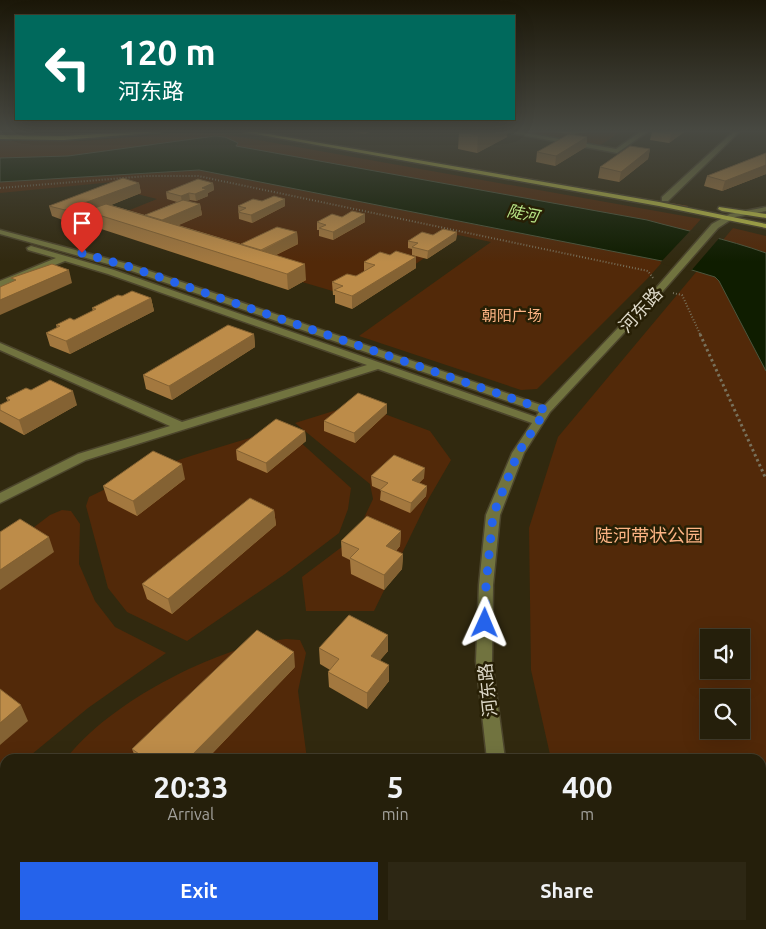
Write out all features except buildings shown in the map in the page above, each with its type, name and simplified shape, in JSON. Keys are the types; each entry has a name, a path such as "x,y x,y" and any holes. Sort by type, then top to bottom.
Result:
{"main road":[{"path":"491,175 766,226"},
{"path":"529,175 766,216"}],"street":[{"path":"665,199 690,175"},
{"path":"725,217 742,212 766,209"},
{"name":"河东路","path":"495,754 484,661 486,585 493,515 518,453 542,415 725,217"},
{"path":"0,232 130,267 542,415"},
{"path":"0,241 64,258 379,364 542,415"},
{"path":"0,284 64,258"},
{"path":"0,346 183,427"},
{"path":"0,500 18,488 82,457 183,427 379,364"}],"path":[{"path":"0,188 57,186 163,176 198,176 508,240 648,272 660,289 682,295 766,479"}],"green space":[{"name":"朝阳广场","path":"0,175 456,175 701,219 648,278 537,389 521,390 359,336 491,242 458,235 363,300 100,222 157,199 109,187 123,181 0,193"},
{"name":"陡河带状公园","path":"733,228 766,236 766,754 550,754 531,670 529,528 558,437"},
{"path":"350,401 430,431 451,460 429,498 374,611 306,611 302,577 355,537 373,499 370,484 295,423 340,409"},
{"path":"277,430 287,430 351,488 348,509 339,533 285,574 187,641 127,612 108,588 86,506 89,497 158,467"},
{"path":"62,510 71,511 80,524 79,564 95,601 115,627 166,653 88,708 32,754 0,754 0,553 50,515"},
{"path":"286,639 300,640 306,653 298,691 306,754 71,754 85,738 108,718 136,698 197,665 258,644"}],"shaded area":[{"path":"501,175 512,175 688,206 687,208"}],"water":[{"path":"0,175 110,175 0,182"},
{"name":"陡河","path":"226,175 399,175 647,220 722,239 766,253 766,371 719,281 715,277 662,261"}],"pier":[{"path":"691,230 721,236 690,272 660,263"}],"route":[{"path":"82,253 130,267 546,410 518,453 493,515 486,585 485,623"}]}
